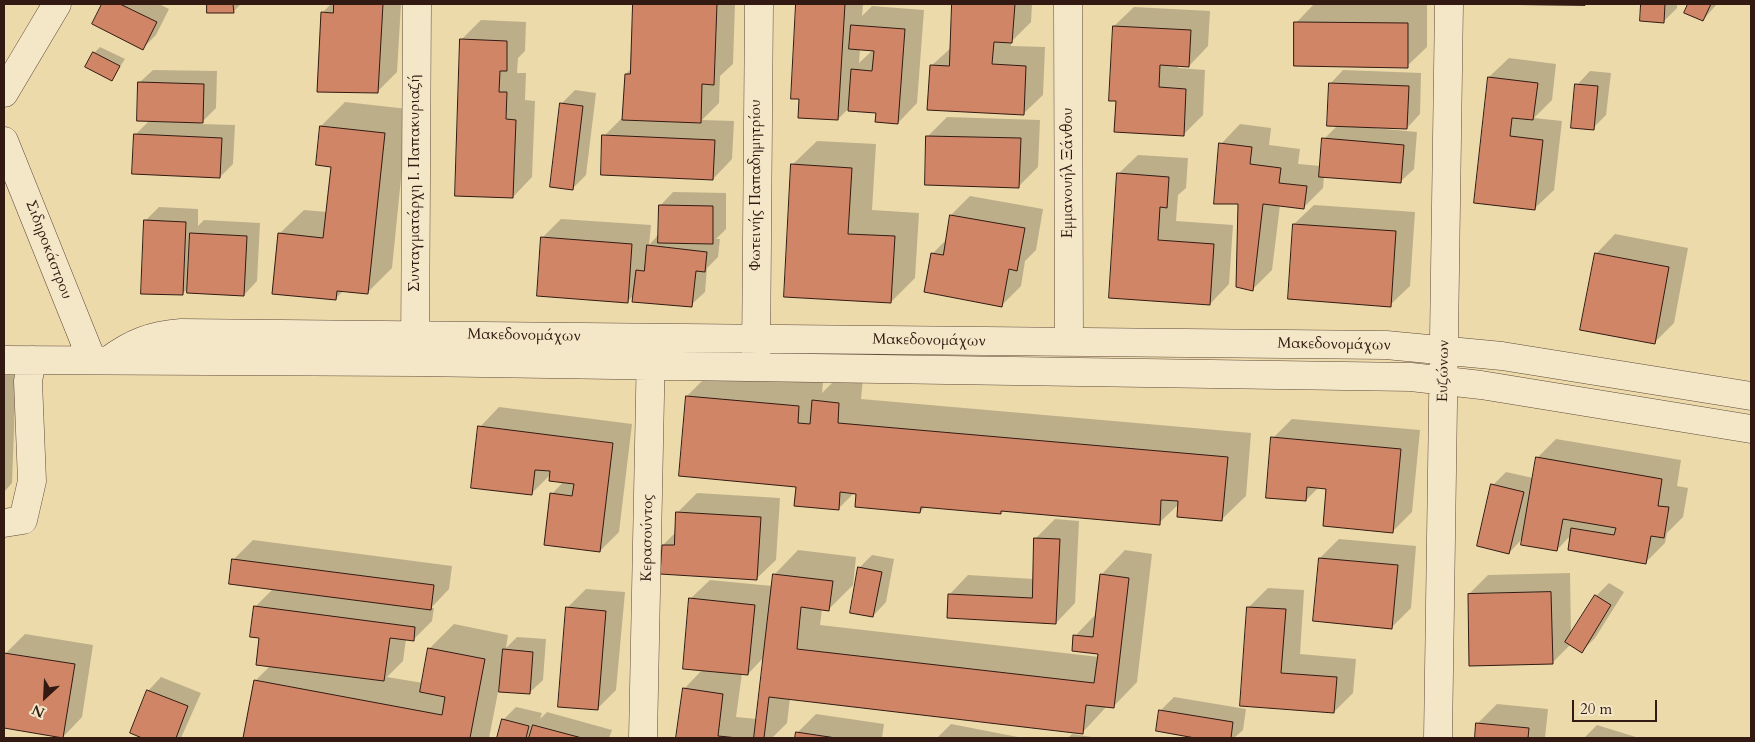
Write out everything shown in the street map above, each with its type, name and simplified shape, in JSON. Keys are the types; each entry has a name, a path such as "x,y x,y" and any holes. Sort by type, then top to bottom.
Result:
{"street":[{"path":"4,93 57,4"},
{"name":"Συνταγματάρχη Ι. Παπακυριαζή","path":"415,362 417,4"},
{"name":"Φωτεινής Παπαδημητρίου","path":"756,367 759,4"},
{"name":"Εμμανουήλ Ξάνθου","path":"1068,4 1069,342"},
{"name":"Ευζώνων","path":"1438,738 1449,4"},
{"name":"Σιδηροκάστρου","path":"4,141 101,360"},
{"name":"Μακεδονομάχων","path":"101,360 135,343 165,334 259,332 1386,345 1445,349 1558,364 1751,396"},
{"name":"Κερασούντος","path":"643,738 652,338"},
{"name":"Μακεδονομάχων","path":"4,360 415,362 1378,377 1444,380 1751,429"},
{"path":"4,523 23,520 32,481 28,381 32,360"}],"building":[{"path":"102,4 120,4 157,22 143,50 92,24"},
{"path":"207,4 233,4 234,13 207,13"},
{"path":"334,4 383,4 378,93 317,92 321,12 333,13"},
{"path":"633,4 717,4 714,85 702,84 701,123 622,120 625,74 630,74"},
{"path":"796,4 845,4 838,120 798,118 799,99 791,99"},
{"path":"952,4 1015,4 1012,43 994,42 992,64 1026,66 1024,115 927,110 930,65 949,66"},
{"path":"1482,4 1585,4 1585,5"},
{"path":"1641,4 1665,4 1664,23 1640,21"},
{"path":"1688,4 1711,4 1703,21 1684,13"},
{"path":"1294,22 1408,23 1408,68 1294,66"},
{"path":"851,25 905,29 898,124 875,122 876,113 848,111 851,69 872,71 874,51 849,49"},
{"path":"1113,26 1191,30 1189,67 1160,65 1159,87 1186,89 1184,136 1114,132 1116,101 1109,101"},
{"path":"460,39 507,41 507,71 500,71 499,92 507,92 506,119 516,120 513,198 455,196"},
{"path":"93,52 120,66 112,81 85,67"},
{"path":"1488,77 1538,83 1533,120 1512,118 1510,136 1543,140 1535,210 1474,203"},
{"path":"138,82 204,84 203,123 137,121"},
{"path":"1329,83 1409,86 1407,129 1327,126"},
{"path":"1575,84 1598,86 1594,130 1571,128"},
{"path":"560,103 583,106 573,190 550,187"},
{"path":"320,126 385,133 368,294 337,291 336,300 272,294 278,233 323,238 331,167 316,165"},
{"path":"134,134 222,138 220,178 132,174"},
{"path":"602,135 715,140 713,180 601,175"},
{"path":"926,136 1021,138 1019,188 925,185"},
{"path":"1322,138 1404,145 1401,183 1319,177"},
{"path":"1219,143 1252,147 1250,164 1281,168 1279,183 1307,186 1304,209 1263,204 1253,291 1236,287 1238,204 1214,204"},
{"path":"791,164 852,168 848,234 895,236 891,303 784,297"},
{"path":"1117,173 1169,177 1167,208 1160,207 1158,240 1214,244 1210,305 1109,298"},
{"path":"659,205 713,206 713,244 658,243"},
{"path":"950,215 1025,228 1017,271 1009,269 1002,307 924,292 931,253 943,255"},
{"path":"144,220 186,222 183,295 141,294"},
{"path":"1293,224 1396,231 1391,307 1288,299"},
{"path":"190,233 247,236 244,296 187,293"},
{"path":"541,237 632,244 628,303 537,296"},
{"path":"647,245 707,252 705,272 696,271 692,307 632,302 636,270 644,271"},
{"path":"1595,253 1669,267 1655,344 1580,330"},
{"path":"686,396 799,406 798,423 810,424 812,400 839,403 838,423 1228,457 1222,521 1177,517 1178,501 1161,500 1160,525 1001,511 1001,514 921,507 920,513 855,507 856,494 840,492 839,510 794,506 796,487 679,476"},
{"path":"478,426 613,443 600,552 544,545 550,493 572,496 574,484 549,481 550,471 535,470 532,495 471,488"},
{"path":"1271,437 1401,449 1393,533 1323,526 1326,489 1307,487 1306,501 1266,498"},
{"path":"1536,457 1662,479 1658,506 1669,507 1664,538 1651,536 1646,564 1568,550 1571,528 1614,535 1616,528 1563,519 1557,551 1521,545"},
{"path":"1491,484 1524,492 1509,554 1477,546"},
{"path":"676,512 761,517 757,580 660,574 662,545 674,545"},
{"path":"1034,538 1060,539 1056,624 947,618 948,594 1032,598"},
{"path":"1319,558 1398,565 1392,629 1313,621"},
{"path":"232,559 434,585 431,610 229,584"},
{"path":"858,567 882,572 873,617 850,613"},
{"path":"773,574 833,581 829,611 801,607 797,649 1094,683 1098,654 1072,651 1073,635 1093,637 1100,574 1129,578 1114,708 1086,705 1083,734 769,697 764,738 754,738"},
{"path":"1551,592 1553,664 1469,666 1468,594"},
{"path":"1595,595 1611,605 1582,653 1565,642"},
{"path":"689,598 755,605 748,675 683,669"},
{"path":"254,606 415,627 414,641 390,638 384,681 256,665 259,638 250,637"},
{"path":"566,607 606,611 598,710 558,707"},
{"path":"1247,607 1286,609 1281,673 1337,677 1334,713 1240,706"},
{"path":"428,648 485,659 470,738 243,738 254,680 442,715 445,697 420,692"},
{"path":"503,649 533,652 530,694 499,692"},
{"path":"4,653 75,664 63,738 4,728"},
{"path":"683,688 723,694 718,736 738,738 676,738"},
{"path":"147,690 188,706 176,738 142,738 130,733"},
{"path":"1159,710 1233,722 1231,738 1195,738 1156,731"},
{"path":"502,719 529,726 526,738 497,738"},
{"path":"1476,723 1529,728 1528,738 1475,738"},
{"path":"533,725 582,738 529,738"},
{"path":"796,732 836,738 795,738"}]}
